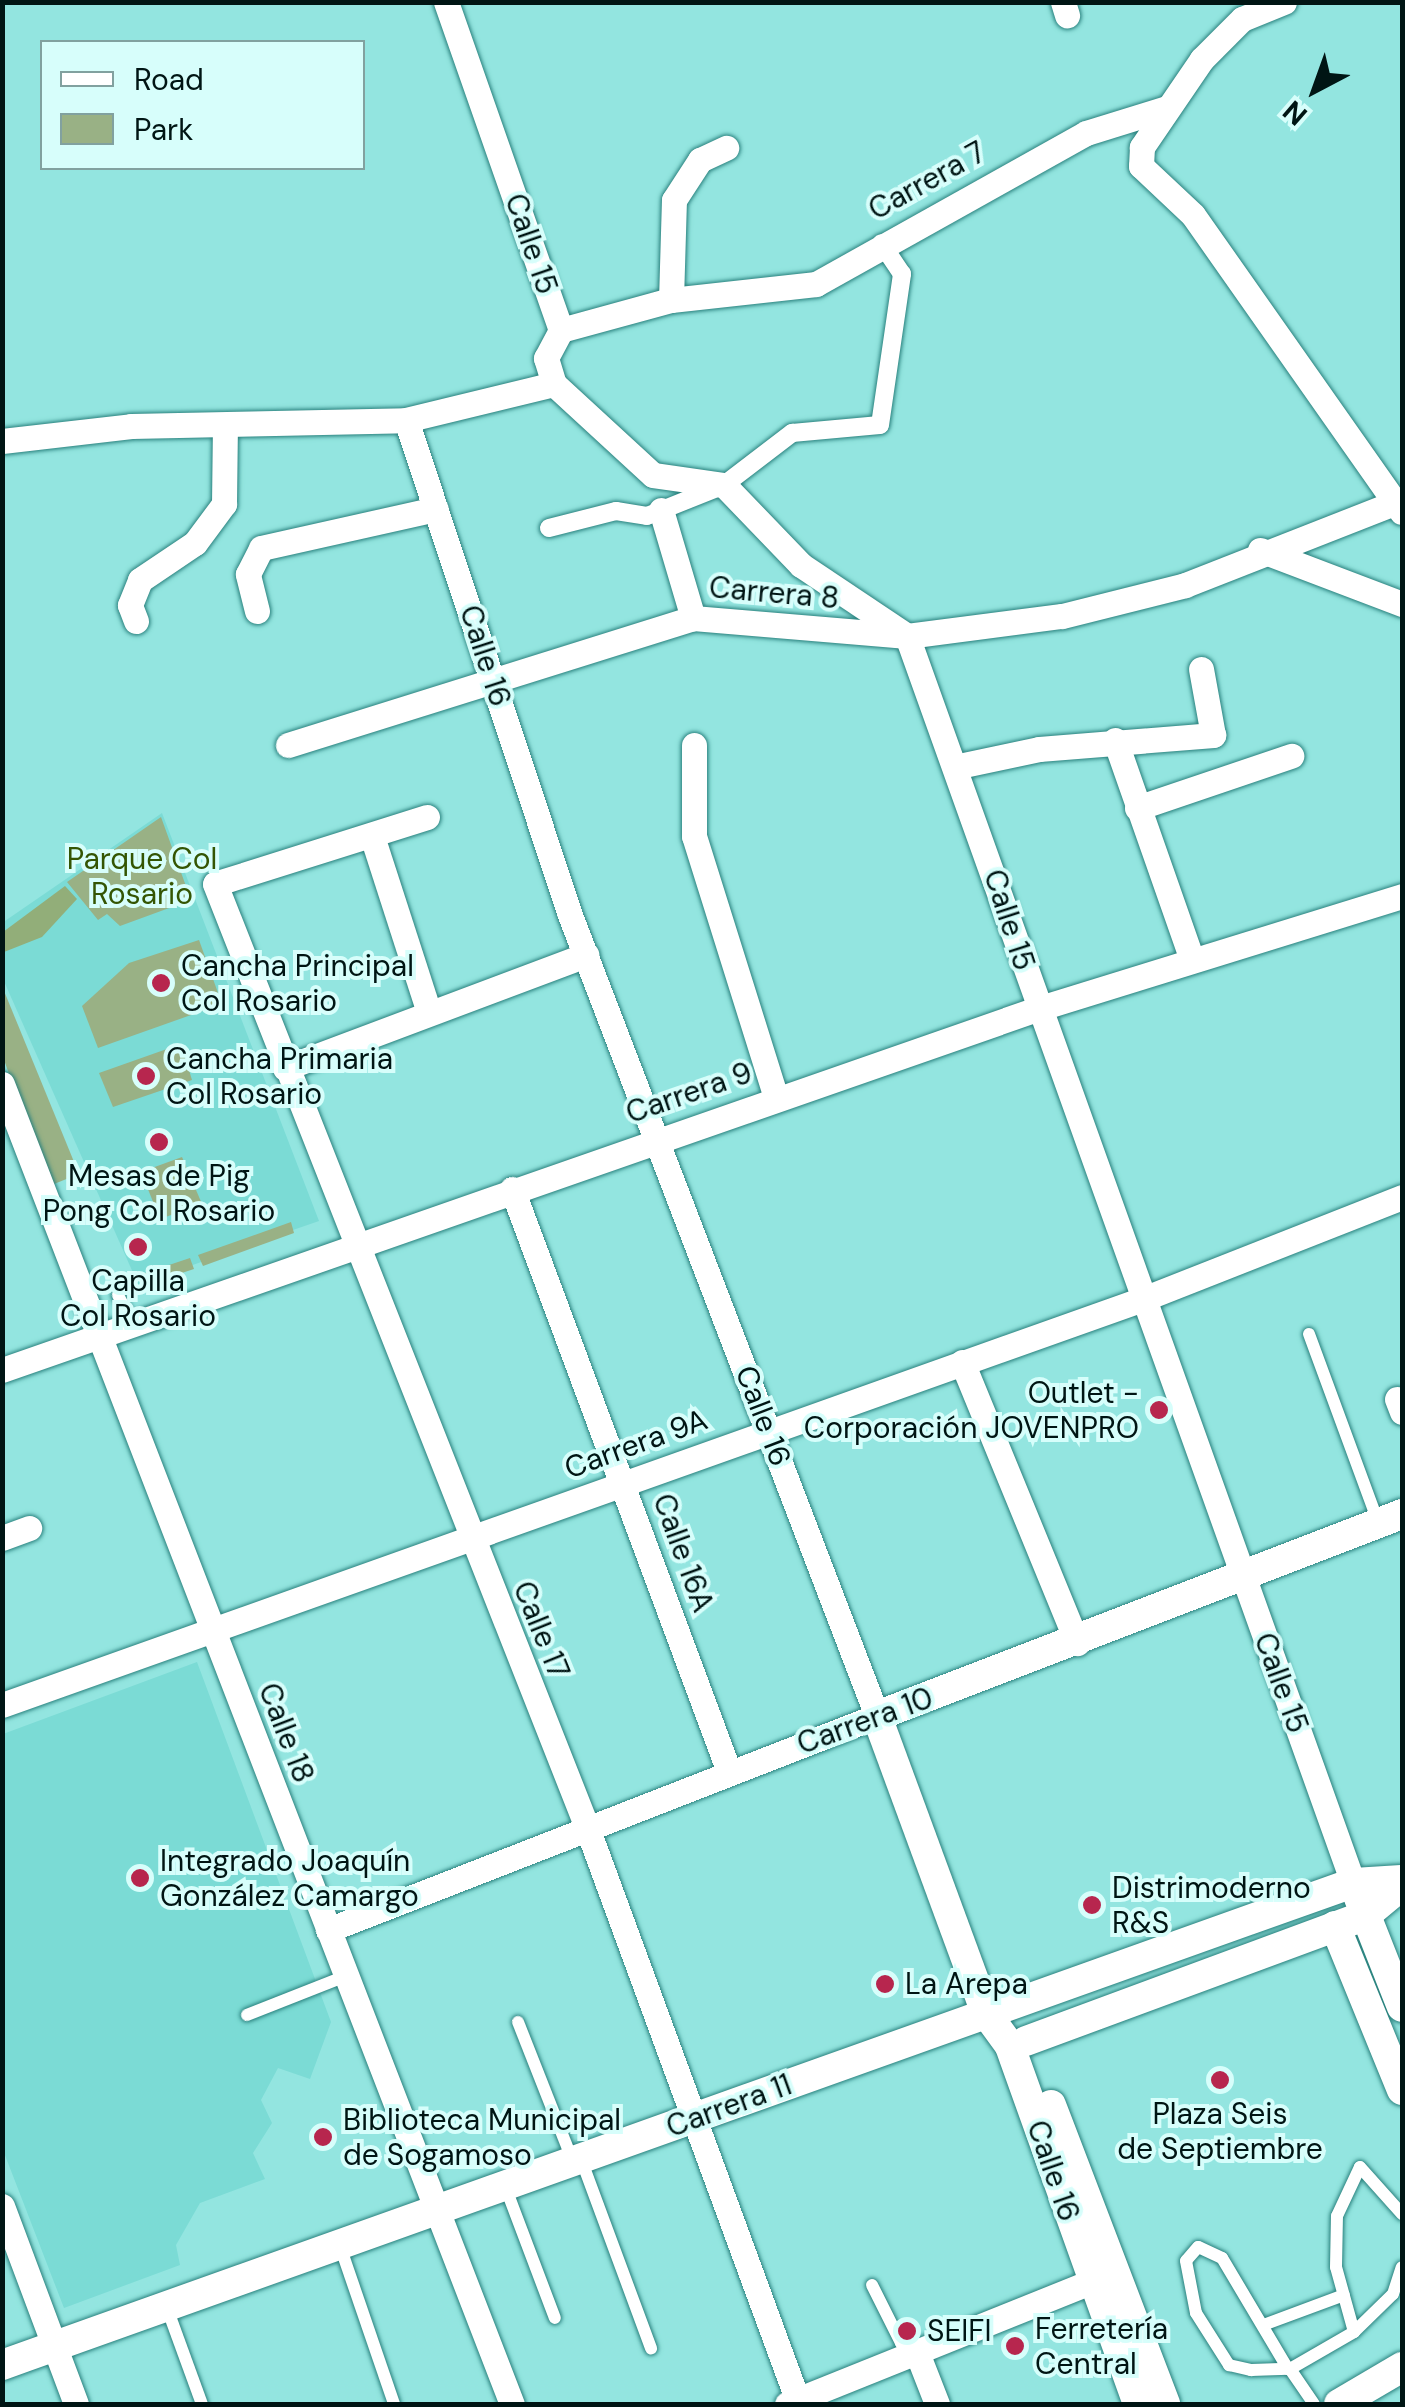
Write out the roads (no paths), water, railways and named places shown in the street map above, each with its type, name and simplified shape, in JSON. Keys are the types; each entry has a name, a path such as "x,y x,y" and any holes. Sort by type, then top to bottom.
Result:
{"street":[{"name":"Calle 15","path":"446,2 560,330 546,358 554,384"},
{"path":"1284,2 1242,20 1166,108 1141,166 1194,215 1400,505"},
{"name":"Carrera 7","path":"560,330 671,300 791,291 1086,133 1166,108"},
{"path":"671,300 674,200 700,160 726,148"},
{"path":"549,528 661,510 724,485 792,433 865,431 888,412 902,274 881,243"},
{"path":"2,442 225,425 406,420 554,384 653,475 724,485 800,565 907,636"},
{"name":"Calle 16","path":"406,420 586,955 876,1716 999,2009 1010,2046 1102,2275 1165,2404"},
{"path":"136,621 130,604 140,580 195,543 224,504 225,425"},
{"name":"Carrera 8","path":"288,744 693,618 907,636 1062,616 1185,585 1260,550 1400,505"},
{"path":"256,611 248,574 261,548 436,509"},
{"path":"661,510 693,618"},
{"path":"1260,550 1402,604"},
{"name":"Calle 15","path":"907,636 959,766 1037,1009 1353,1882 1402,2006"},
{"path":"959,766 1116,740 1213,735 1201,669"},
{"path":"1116,740 1192,960"},
{"path":"694,746 694,836 776,1098"},
{"path":"1138,808 1291,756"},
{"path":"428,817 372,836 429,1012"},
{"name":"Calle 17","path":"372,836 215,884 698,2117 794,2403"},
{"name":"Carrera 9","path":"2,1370 354,1242 1037,1009 1402,896"},
{"path":"284,1068 586,955"},
{"name":"Calle 18","path":"2,1084 8,1126 103,1336 210,1629 512,2404"},
{"name":"Calle 16A","path":"512,1189 728,1772"},
{"name":"Carrera 9A","path":"2,1705 469,1540 768,1429 1142,1299 1402,1197"},
{"path":"962,1362 1077,1642"},
{"name":"Carrera 10","path":"328,1930 728,1772 1244,1579 1391,1519"},
{"path":"2,1538 29,1528"},
{"name":"Carrera 11","path":"2,2365 1353,1882 1402,1883"},
{"name":"Carrera 11","path":"1026,2041 1366,1915 1402,1883"},
{"path":"1335,1926 1402,2090"},
{"name":"Calle 16","path":"999,2009 1026,2041 1102,2275 1138,2404"},
{"path":"2,2206 76,2404"},
{"path":"794,2403 1102,2275"},
{"path":"916,2350 937,2404"},
{"path":"1338,2404 1402,2367"}],"lane":[{"path":"118,1295 133,1325"},
{"path":"1309,1334 1391,1519"},
{"path":"247,2014 346,1976"},
{"path":"518,2022 651,2348"},
{"path":"1354,2332 1344,2295 1337,2216 1360,2167 1402,2214"},
{"path":"505,2186 554,2318"},
{"path":"340,2245 394,2404"},
{"path":"1314,2404 1290,2369 1266,2324 1222,2258 1198,2247 1186,2261 1196,2313 1228,2365 1290,2369 1354,2332 1393,2294 1402,2267"},
{"path":"872,2284 901,2344 916,2350"},
{"path":"1266,2324 1344,2295"},
{"path":"166,2307 202,2404"}],"place":[{"name":"Cancha Principal Col Rosario","path":"161,983"},
{"name":"Cancha Primaria Col Rosario","path":"146,1076"},
{"name":"Mesas de Pig Pong Col Rosario","path":"159,1142"},
{"name":"Capilla Col Rosario","path":"138,1247"},
{"name":"Outlet - Corporación JOVENPRO","path":"1159,1410"},
{"name":"Integrado Joaquín González Camargo","path":"140,1878"},
{"name":"Distrimoderno R&S","path":"1092,1905"},
{"name":"La Arepa","path":"885,1984"},
{"name":"Plaza Seis de Septiembre","path":"1220,2080"},
{"name":"Biblioteca Municipal de Sogamoso","path":"323,2137"},
{"name":"SEIFI","path":"907,2331"},
{"name":"Ferretería Central","path":"1015,2346"}],"park label":[{"name":"Parque Col Rosario","path":"142,876"}]}
